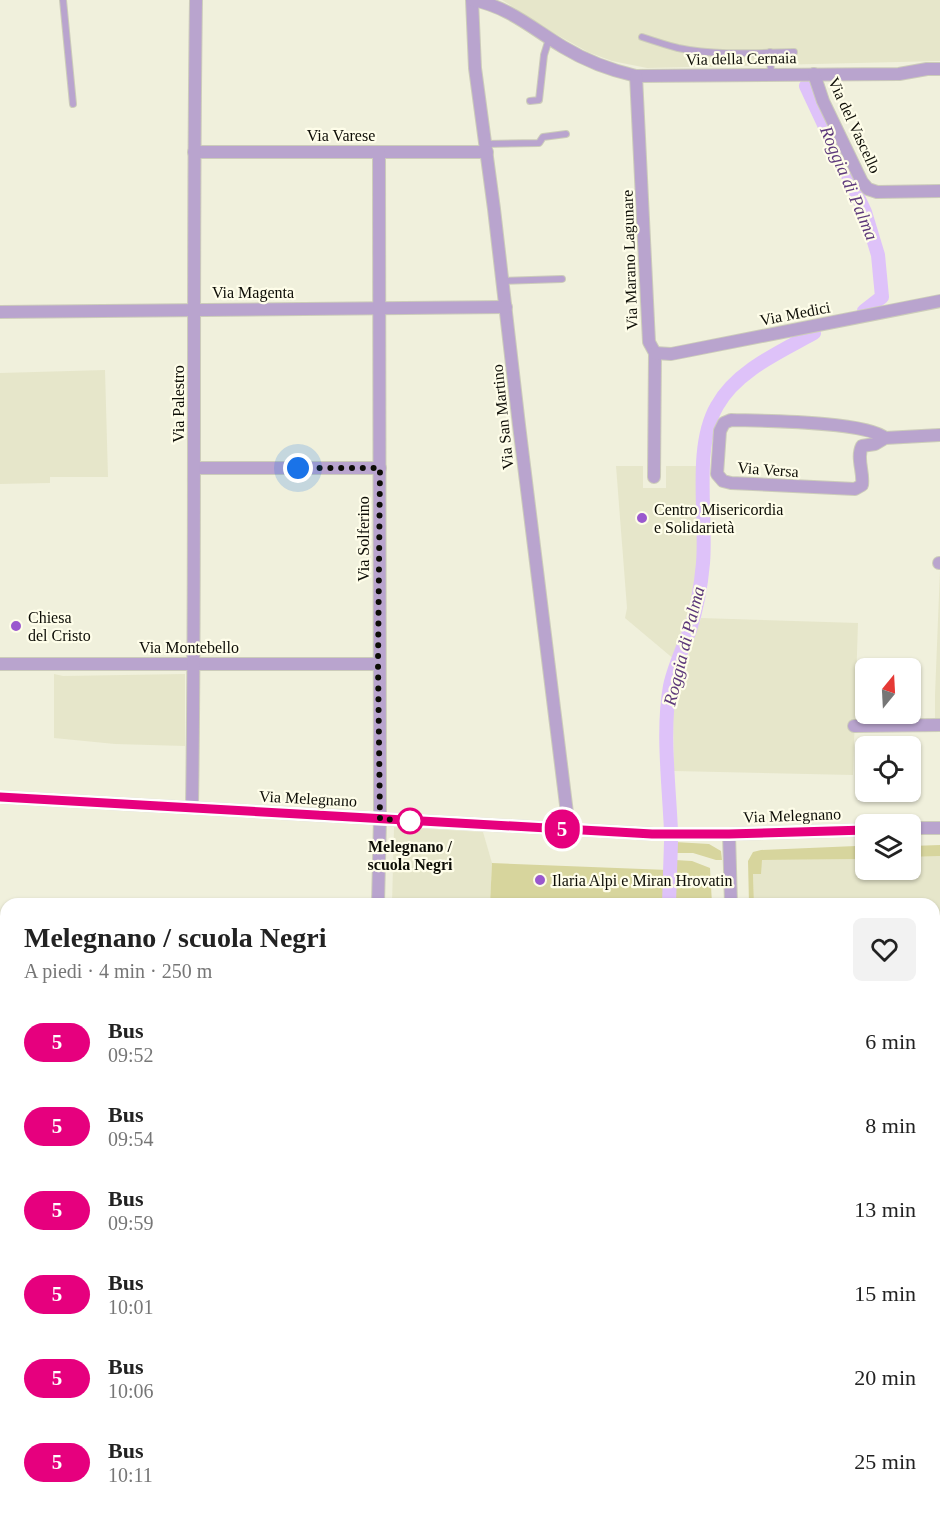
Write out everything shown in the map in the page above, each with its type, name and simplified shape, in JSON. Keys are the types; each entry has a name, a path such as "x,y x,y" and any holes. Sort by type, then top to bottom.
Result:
{"street":[{"name":"Via Palestro","path":"192,808 196,0"},
{"name":"Via della Cernaia","path":"472,0 500,7 516,15 549,38 595,63 636,76 899,74 940,69"},
{"name":"Via San Martino","path":"472,0 475,68 487,148 569,829"},
{"name":"Via del Vascello","path":"814,74 823,101 862,182 868,189 877,192 940,191"},
{"name":"Via Marano Lagunare","path":"636,76 649,342 655,353 654,477"},
{"name":"Via Varese","path":"194,152 379,152 487,148"},
{"name":"Via Solferino","path":"378,898 379,152"},
{"name":"Via Medici","path":"655,353 671,354 940,301"},
{"name":"Via Magenta","path":"0,312 506,307"},
{"name":"Via Versa","path":"885,438 872,430 850,426 731,420 724,423 720,430 717,474 723,481 731,483 855,489 862,485 860,448 864,445 875,444 885,438 940,435"},
{"path":"195,468 380,468"},
{"name":"Via Montebello","path":"0,664 378,664"},
{"path":"855,726 940,725"},
{"name":"Via Melegnano","path":"0,797 665,834 855,830"},
{"path":"921,828 940,828"},
{"path":"729,834 731,898"}],"lane":[{"path":"63,0 73,104"},
{"path":"642,37 677,48 726,54 794,52"},
{"path":"530,102 539,100 544,56 549,38"},
{"path":"770,52 771,74"},
{"path":"487,148 539,143 543,137 566,134"},
{"path":"503,281 562,279"}],"shaded area":[{"path":"502,0 940,0 940,61 647,68 612,61 588,52"},
{"path":"105,370 108,477 50,477 50,483 0,484 0,373"},
{"path":"616,466 643,466 643,488 666,488 666,466 700,466 701,560 696,593 675,660 625,618 627,608"},
{"path":"940,569 940,720 935,720 935,695"},
{"path":"701,618 858,623 857,658 855,658 853,775 674,771 673,713 678,685"},
{"path":"54,674 63,676 185,674 185,746 115,744 54,738"},
{"path":"394,827 483,832 492,863 490,898 392,898"},
{"path":"675,842 709,844 721,851 722,860 693,853 675,853"},
{"path":"940,845 940,856 921,857 921,846"},
{"path":"855,846 855,859 762,860 761,874 753,874 754,898 749,898 748,861 753,852"},
{"path":"940,856 940,898 754,898 753,874 761,873 761,860 855,859 855,880 921,880 921,857"},
{"path":"675,860 692,861 710,868 712,898 675,898"},
{"path":"492,863 668,870 666,898 490,898"}],"waterway":[{"name":"Roggia di Palma","path":"806,86 865,212 878,255 882,297 864,311"},
{"name":"Roggia di Palma","path":"671,831 666,721 670,686 690,630 700,589 704,545 703,462 710,423 717,406 735,382 773,355 814,333"},
{"name":"Roggia di Palma","path":"669,898 671,842"}],"bus line":[{"name":"5","path":"0,797 652,834 855,830"}],"place":[{"name":"Centro Misericordia e Solidarietà","path":"642,518"},
{"name":"Chiesa del Cristo","path":"16,626"},
{"name":"Melegnano / scuola Negri","path":"410,821"},
{"name":"Ilaria Alpi e Miran Hrovatin","path":"540,880"}],"route":[{"path":"298,468 380,468 378,664 380,819 413,821 410,821"}]}
